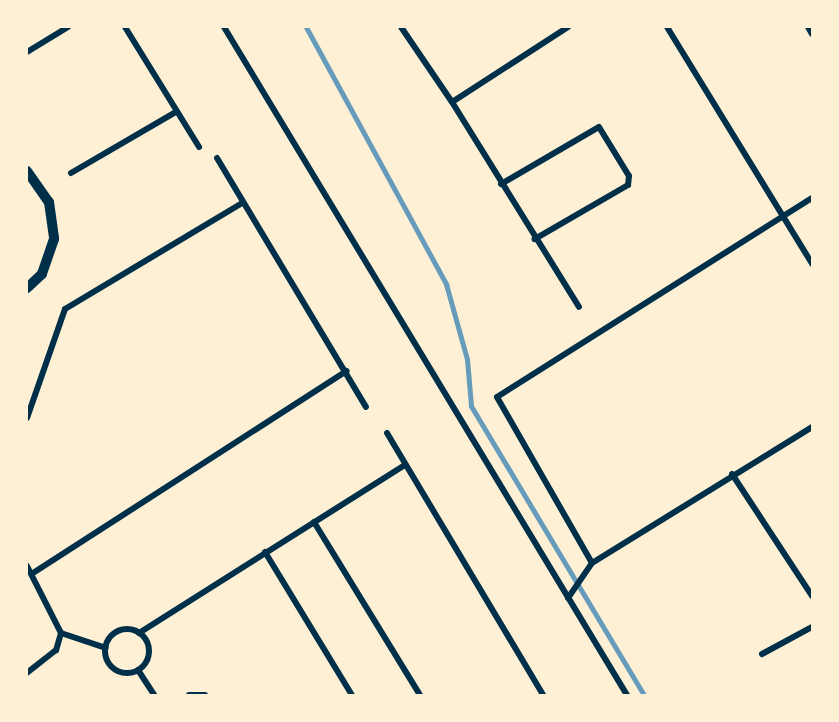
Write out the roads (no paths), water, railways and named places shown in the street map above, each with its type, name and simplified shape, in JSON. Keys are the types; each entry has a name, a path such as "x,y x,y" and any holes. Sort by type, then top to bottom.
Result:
{"street":[{"path":"27,52 68,27"},
{"path":"125,27 199,147"},
{"path":"224,27 627,695"},
{"path":"401,27 452,102 535,240 579,307"},
{"path":"452,102 568,27"},
{"path":"668,27 779,218 812,264"},
{"path":"808,27 812,34"},
{"path":"71,173 176,112"},
{"path":"501,184 599,127 629,176 628,185 535,240"},
{"path":"217,158 366,407"},
{"path":"27,171 49,202 54,239 42,274 27,288"},
{"path":"592,562 497,397 812,198"},
{"path":"27,418 65,309 242,202"},
{"path":"33,573 346,371"},
{"path":"568,598 592,562 812,427"},
{"path":"387,434 543,695"},
{"path":"106,648 118,631 139,633 405,465"},
{"path":"732,474 812,596"},
{"path":"314,522 420,695"},
{"path":"265,552 352,695"},
{"path":"27,566 33,573 61,633 56,650 27,673"},
{"path":"762,654 812,627"},
{"path":"61,633 106,648"},
{"path":"106,648 112,667 124,673 138,670 149,652 139,633"},
{"path":"138,670 154,695"},
{"path":"189,695 205,695"}],"waterway":[{"path":"306,27 446,284 467,359 471,406 644,695"}]}
